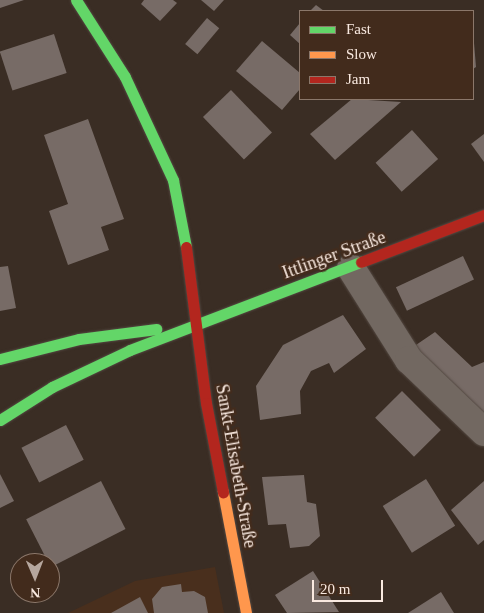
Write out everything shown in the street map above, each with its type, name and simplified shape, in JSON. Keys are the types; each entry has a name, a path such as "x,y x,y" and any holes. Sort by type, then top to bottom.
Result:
{"street":[{"name":"Sankt-Elisabeth-Straße","path":"76,0 129,85 173,180 183,222 195,324 246,613"},
{"name":"Ittlinger Straße","path":"0,420 52,388 130,350 195,324 351,268 484,215"},
{"path":"351,268 409,360 484,432"},
{"name":"Ittlinger Straße","path":"0,359 79,339 195,324"}],"shaded area":[{"path":"215,567 224,613 68,613 135,581"}],"building":[{"path":"0,0 24,0 0,8"},
{"path":"144,0 173,0 177,3 160,21 141,4"},
{"path":"201,0 224,0 214,11"},
{"path":"316,5 323,10 311,10"},
{"path":"207,18 219,28 197,54 185,44"},
{"path":"299,24 299,43 290,35"},
{"path":"54,34 67,73 12,91 0,52"},
{"path":"262,41 299,72 299,90 282,110 236,71"},
{"path":"474,43 476,67 474,68"},
{"path":"231,90 272,132 244,160 203,117"},
{"path":"351,100 401,102 335,160 310,134"},
{"path":"88,119 124,219 101,227 109,250 68,265 49,211 68,204 44,135"},
{"path":"412,130 438,159 402,192 376,163"},
{"path":"484,134 484,162 471,144"},
{"path":"463,256 474,280 407,311 396,287"},
{"path":"8,266 16,308 0,311 0,267"},
{"path":"343,315 366,349 334,373 329,363 311,371 300,391 301,414 260,420 256,386 283,345"},
{"path":"435,332 472,367 484,362 484,418 413,347"},
{"path":"402,391 441,430 414,457 375,418"},
{"path":"66,425 84,460 39,482 21,448"},
{"path":"0,474 14,501 0,508"},
{"path":"304,475 307,502 316,504 320,536 309,546 290,548 286,524 268,525 262,477"},
{"path":"426,479 455,526 412,553 383,506"},
{"path":"101,481 126,529 60,562 60,553 43,553 26,519"},
{"path":"484,481 484,540 478,545 451,510"},
{"path":"313,571 339,612 287,613 275,595"},
{"path":"181,584 182,592 194,591 205,597 208,613 154,613 152,599 162,587"},
{"path":"441,592 454,613 408,613"},
{"path":"140,597 148,613 111,613"}],"traffic: fast":[{"path":"76,0 125,77 173,180 186,247"},
{"path":"0,420 52,387 130,350 361,262"},
{"path":"0,359 79,339 156,329"}],"traffic: slow":[{"path":"223,492 246,613"}],"traffic: jam":[{"path":"361,262 484,215"},
{"path":"186,247 206,403 223,492"}]}
